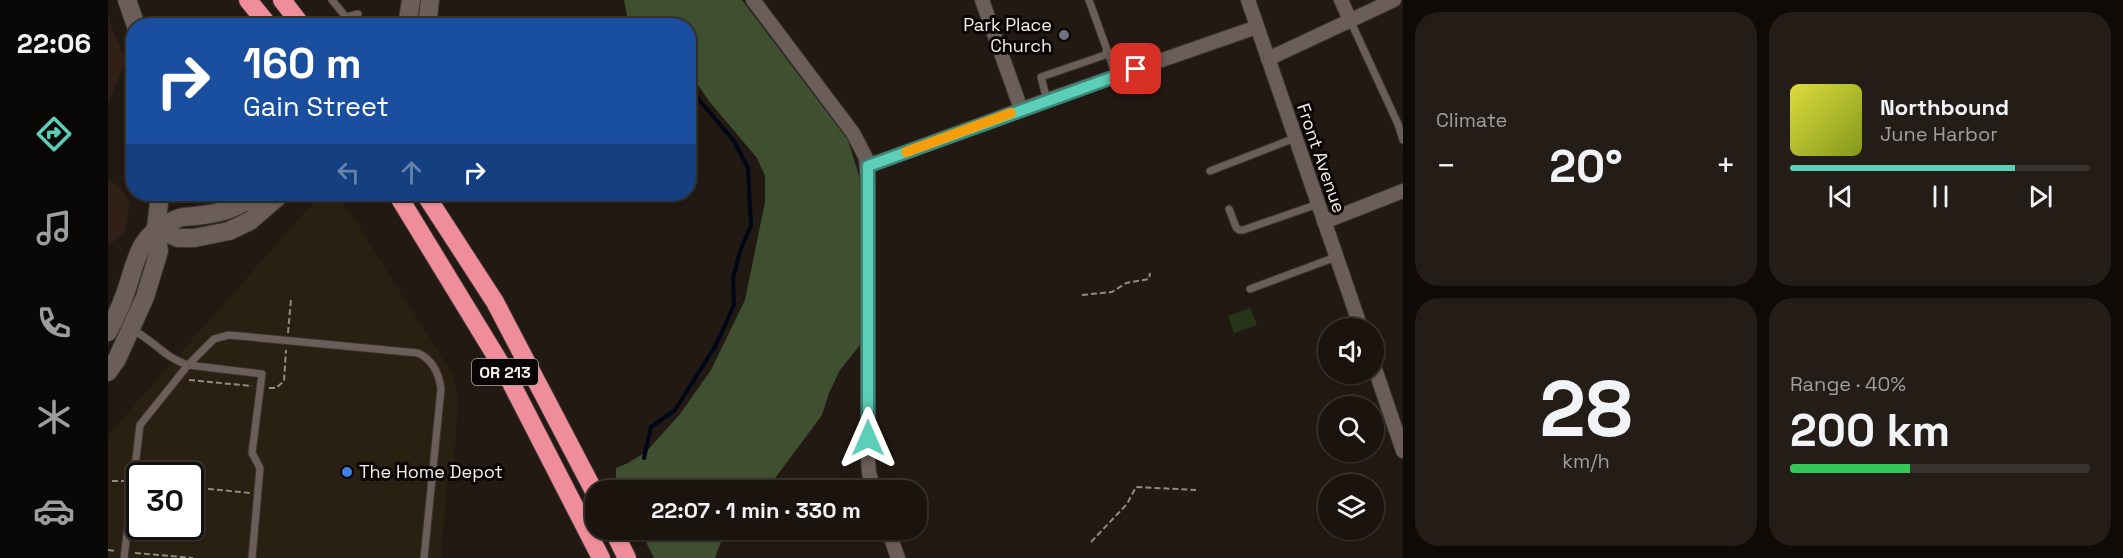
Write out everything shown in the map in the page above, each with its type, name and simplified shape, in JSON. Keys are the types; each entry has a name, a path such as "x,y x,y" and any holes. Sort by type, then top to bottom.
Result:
{"highway":[{"path":"248,0 263,18"},
{"path":"282,0 296,18"},
{"name":"OR 213","path":"401,201 505,371 601,558"},
{"name":"OR 213","path":"430,201 495,302 588,480"},
{"path":"618,540 627,558"}],"main road":[{"path":"127,0 133,18"},
{"path":"408,18 411,0"},
{"path":"428,18 430,0"},
{"path":"108,372 117,359 145,297 159,250 156,228 159,201"},
{"path":"108,332 124,296 140,248 156,228 180,217 218,214 247,201"},
{"path":"156,228 178,238 194,238 229,231 250,221 273,201"}],"street":[{"path":"753,0 853,133 868,166 868,459 871,480"},
{"path":"982,0 1021,110"},
{"name":"Front Avenue","path":"1248,0 1358,318"},
{"path":"1341,0 1350,20"},
{"path":"1268,59 1394,0"},
{"path":"868,166 1047,100 1257,27"},
{"path":"1324,222 1403,190"},
{"path":"1380,384 1403,451"},
{"path":"892,540 898,558"}],"lane":[{"path":"332,0 346,17 358,14"},
{"path":"1089,0 1116,76"},
{"path":"1350,20 1398,124 1403,140"},
{"path":"1047,100 1041,77 1105,55 1107,50"},
{"path":"1210,171 1295,138"},
{"path":"1229,209 1236,227 1243,230 1318,204"},
{"path":"1250,289 1336,256"},
{"path":"131,329 143,335 172,360 188,365 262,374 252,453 261,468 252,558"},
{"path":"124,555 140,425 188,365 214,339 229,335 418,353 430,362 439,375 441,389 424,558"}],"path":[{"path":"1082,295 1112,291 1125,283 1149,279 1150,273"},
{"path":"177,379 276,388 284,381 291,299"},
{"path":"1091,542 1127,504 1136,487 1196,490"},
{"path":"204,488 258,494"},
{"path":"108,550 124,555 193,558"}],"shaded area":[{"path":"108,18 126,61 108,103"},
{"path":"108,179 120,187 126,201 130,203 124,233 108,246"},
{"path":"315,201 342,201 455,378 458,404 454,462 447,482 441,558 108,558 108,435"}],"green space":[{"path":"624,0 742,0 848,140 861,182 860,345 840,370 822,415 774,480 617,480 616,468 646,452 680,414 711,370 745,300 765,202 765,176 757,158 696,82 696,18 627,18"},
{"path":"1250,308 1257,325 1234,333 1228,316"},
{"path":"645,540 722,540 715,558 654,558"}],"waterway":[{"path":"644,458 651,427 675,410 716,345 734,305 733,279 740,251 751,226 748,168 734,141 696,96"}],"slow traffic":[{"path":"906,152 1011,113"}],"place":[{"name":"Park Place Church","path":"1064,35"},
{"name":"The Home Depot","path":"347,472"}],"route":[{"path":"868,438 868,166 1136,69"}]}
